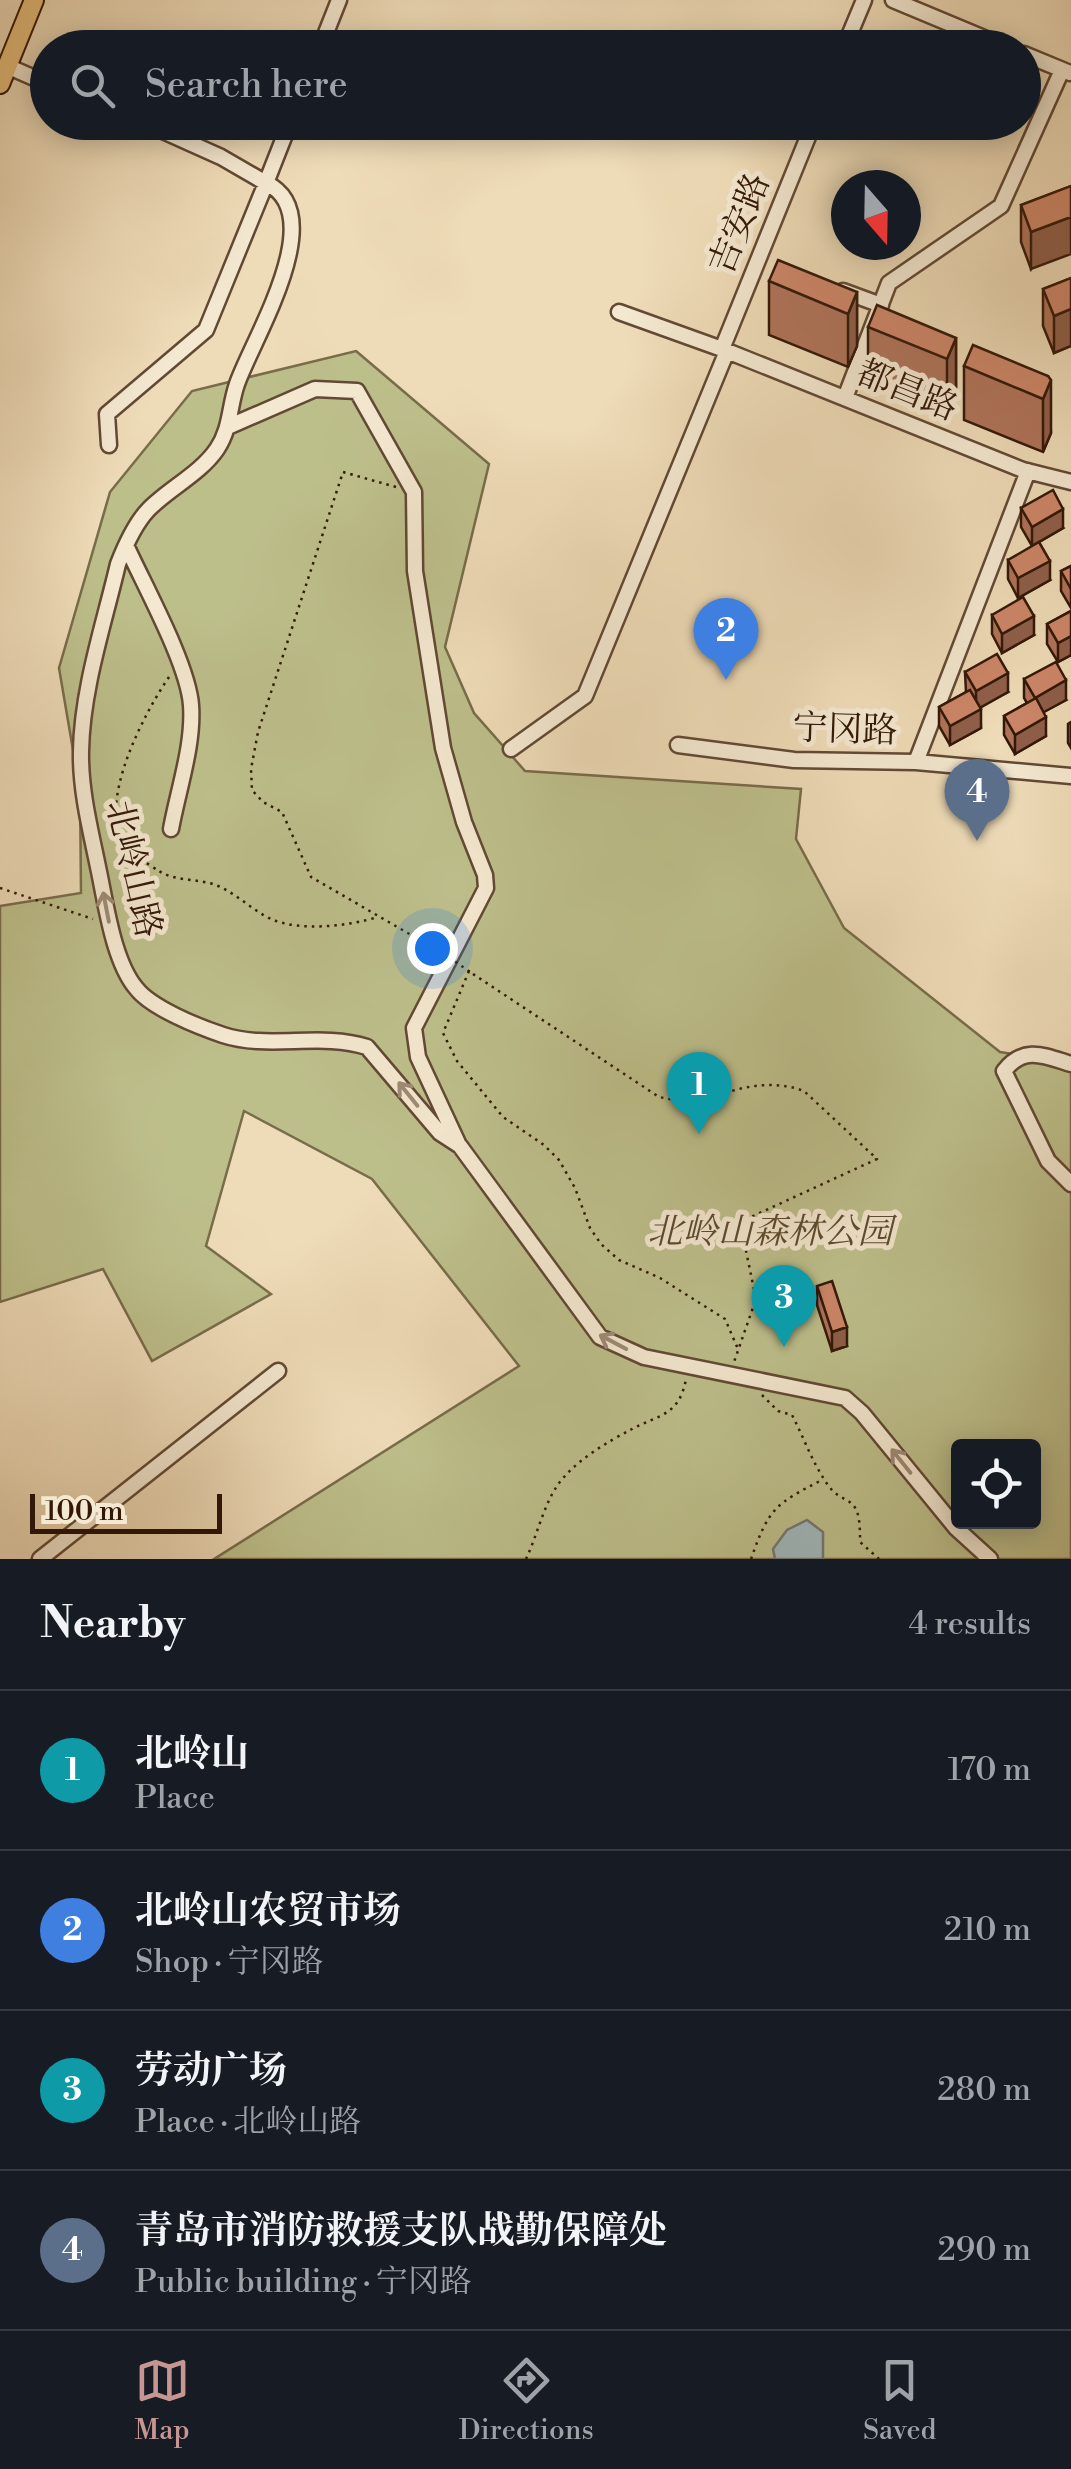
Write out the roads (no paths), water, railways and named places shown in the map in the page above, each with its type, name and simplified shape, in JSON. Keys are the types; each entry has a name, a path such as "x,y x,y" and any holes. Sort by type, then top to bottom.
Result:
{"main road":[{"path":"4,75 34,0"}],"street":[{"path":"327,30 339,0"},
{"path":"852,30 864,0"},
{"path":"893,0 965,30"},
{"path":"1041,61 1067,72 1041,124"},
{"path":"4,75 30,80"},
{"path":"183,140 266,183"},
{"path":"109,445 107,414 206,330 283,140"},
{"name":"吉安路","path":"510,748 585,696 807,140"},
{"path":"845,398 889,283 1000,206 1033,140"},
{"name":"北岭山路","path":"266,183 275,187 294,221 285,274 236,386 230,426 211,456 146,512 126,545 118,564 83,719 85,796 111,936 136,989 175,1015 224,1036 250,1041 350,1042 367,1047 440,1133 460,1146"},
{"path":"758,259 776,266"},
{"path":"828,285 881,305"},
{"name":"都昌路","path":"620,312 1028,471 1071,482"},
{"name":"北岭山路","path":"230,426 315,388 358,391 414,492 416,571 443,748 486,888 414,1028 418,1057 460,1146 600,1338 644,1357 845,1398 862,1412 956,1528 990,1559"},
{"path":"916,762 1028,471"},
{"path":"126,545 179,663 191,703 171,829"},
{"name":"宁冈路","path":"678,745 794,760 916,762 1071,776"},
{"path":"1071,1064 1035,1052 1010,1062 1004,1071 1048,1161 1071,1184"},
{"path":"40,1559 278,1371"}],"water":[{"path":"807,1520 823,1532 823,1559 775,1559 773,1549 787,1530"}],"place":[{"name":"北岭山农贸市场","path":"726,680"},
{"name":"青岛市消防救援支队战勤保障处","path":"977,841"},
{"name":"北岭山","path":"699,1134"},
{"name":"劳动广场","path":"784,1347"}],"park label":[{"name":"北岭山森林公园","path":"770,1232"}]}
